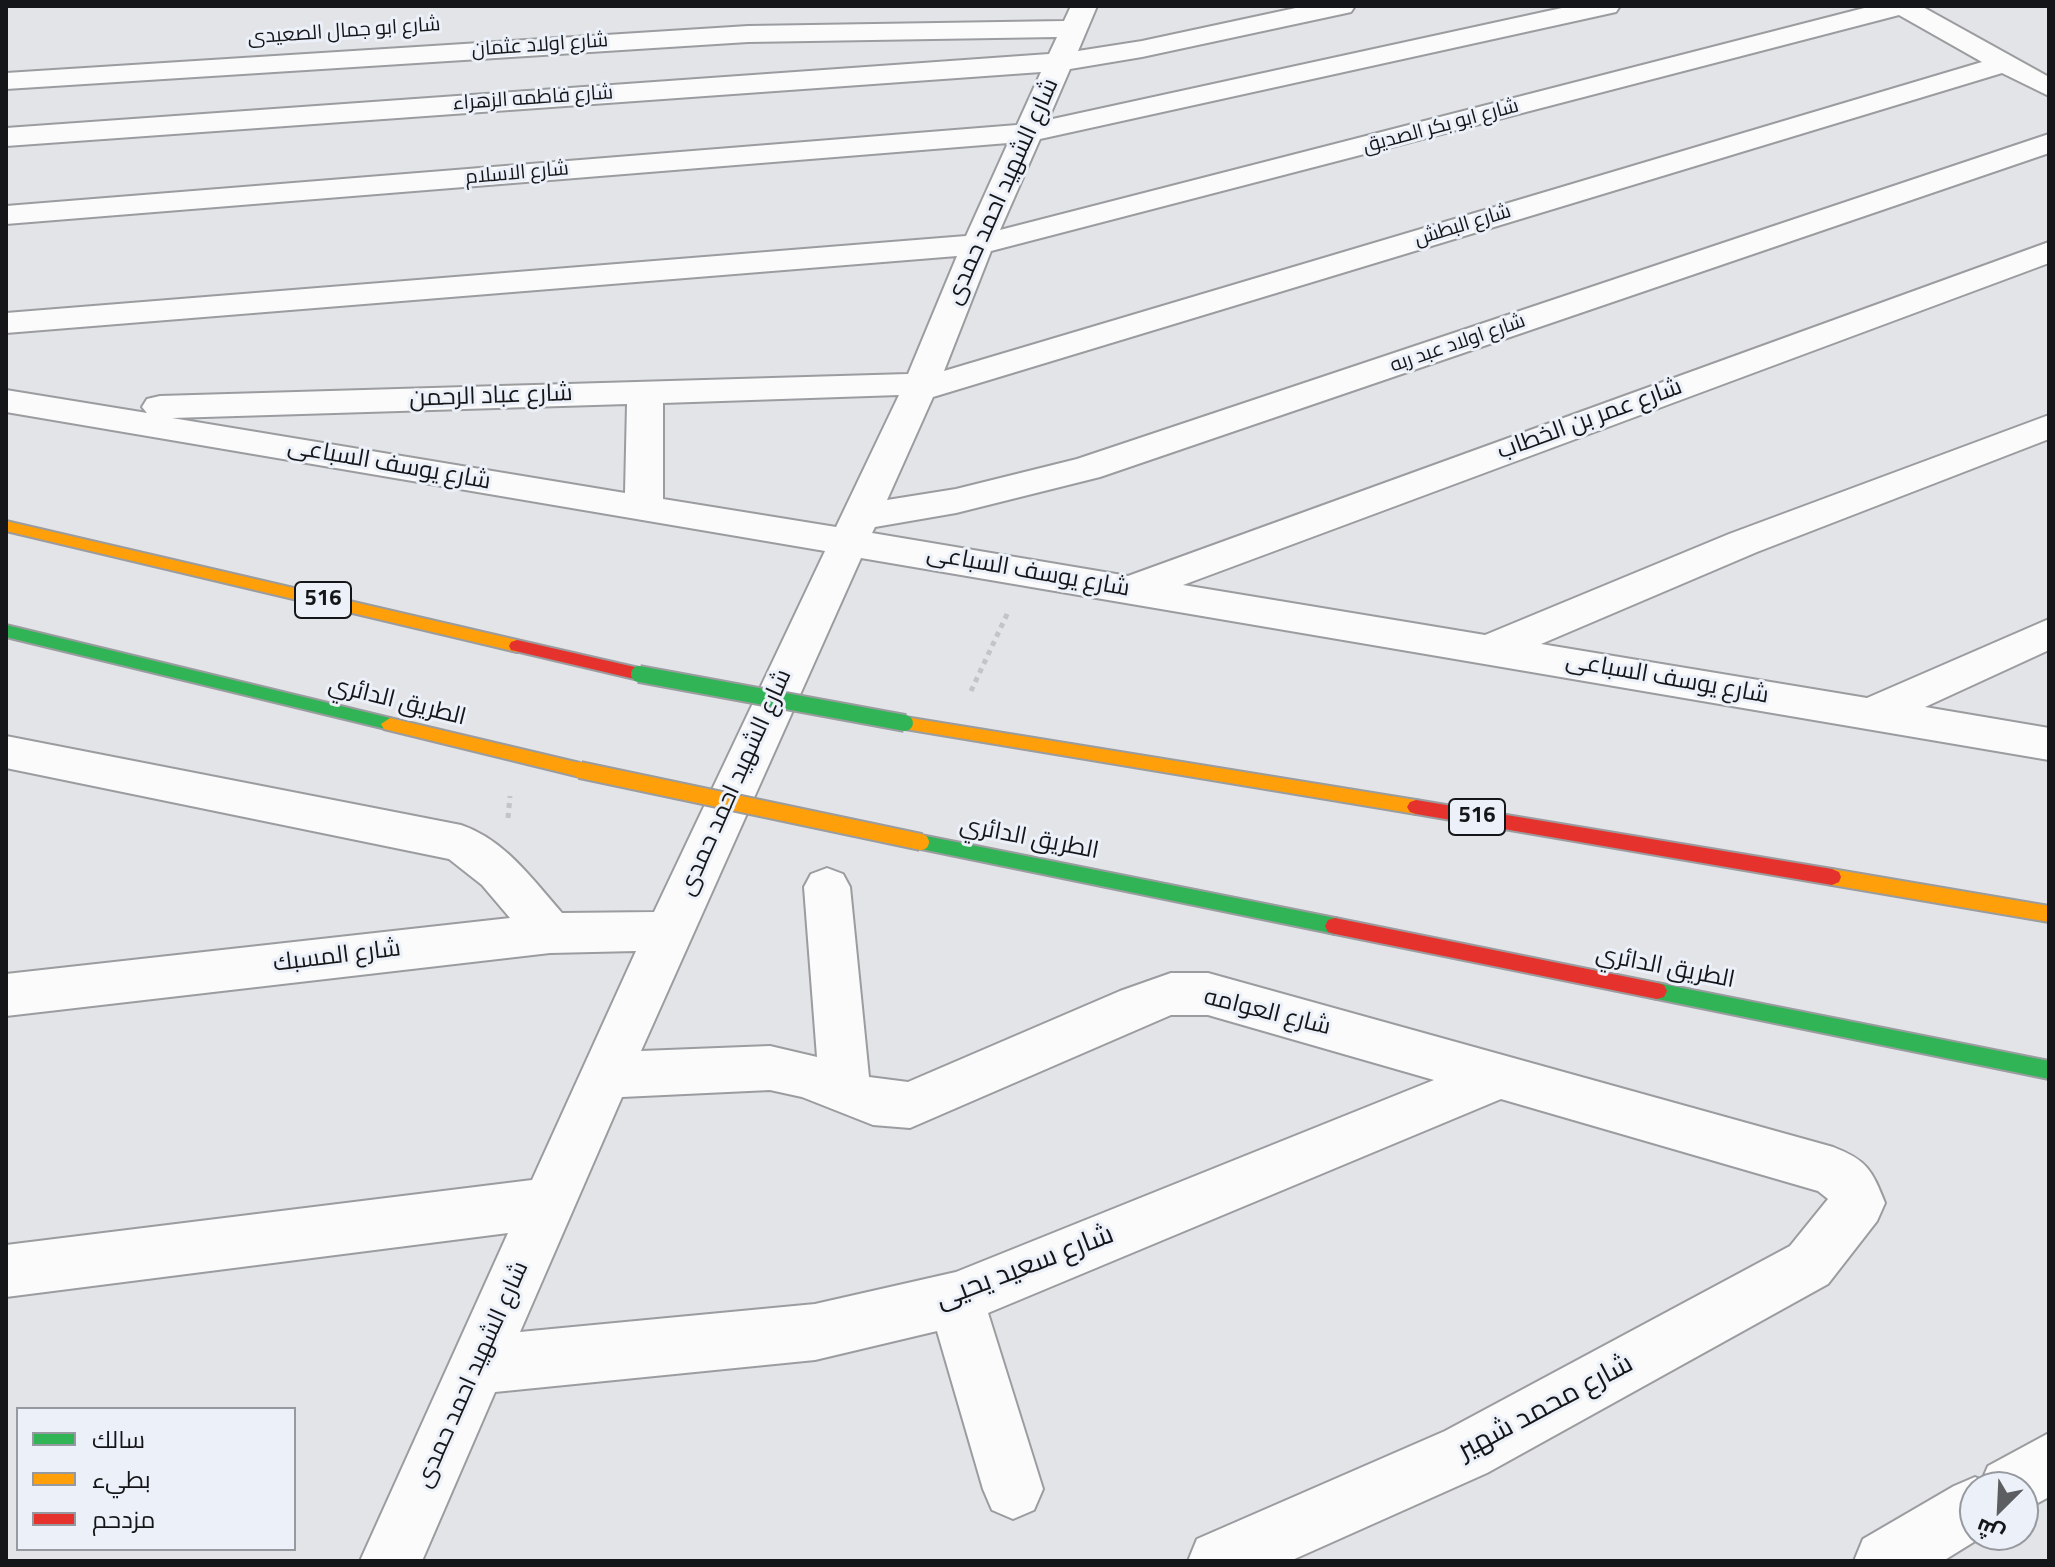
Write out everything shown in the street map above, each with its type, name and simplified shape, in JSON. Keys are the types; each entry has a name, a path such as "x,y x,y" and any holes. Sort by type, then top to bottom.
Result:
{"highway":[{"name":"516","path":"6,526 639,674 905,723 2049,914"},
{"name":"الطريق الدائري","path":"6,631 580,770 2049,1070"}],"street":[{"name":"شارع فاطمه الزهراء","path":"6,137 1059,62 1142,49 1342,6"},
{"name":"شارع الاسلام","path":"6,215 1028,133 1607,6"},
{"path":"1902,6 2049,88"},
{"name":"شارع ابو بكر الصديق","path":"978,245 1243,179 1902,6"},
{"name":"شارع الشهيد احمد حمدى","path":"391,1561 604,1075 920,387 978,245 1079,17"},
{"name":"شارع اولاد عثمان","path":"6,81 733,35 1079,17"},
{"name":"شارع البطش","path":"920,387 2014,67 2049,64"},
{"name":"شارع اولاد عبد ربه","path":"853,529 1087,469 2049,143"},
{"path":"6,323 978,245"},
{"name":"شارع عمر بن الخطاب","path":"1130,589 2049,252"},
{"name":"شارع عباد الرحمن","path":"62,410 920,387"},
{"path":"644,508 645,392"},
{"name":"شارع يوسف السباعى","path":"6,401 644,508 853,529 1130,589 2049,744"},
{"path":"1490,649 1743,543 2049,426"},
{"path":"1871,714 2049,633"},
{"path":"19,759 461,843 491,865 550,933"},
{"path":"827,887 845,1090"},
{"name":"شارع المسبك","path":"6,995 550,933 669,931"},
{"name":"شارع العوامه","path":"604,1075 770,1068 806,1075 873,1102 910,1105 1171,994 1208,994 1833,1171 1851,1184 1858,1203 1848,1216"},
{"name":"شارع سعيد يحيى","path":"477,1365 815,1332 956,1299 1499,1077"},
{"path":"6,1271 548,1203"},
{"name":"شارع محمد شهير","path":"1219,1561 1466,1452 1809,1265 1848,1216"},
{"path":"956,1299 1013,1489"},
{"path":"1885,1561 1959,1517"}],"path":[{"path":"953,729 1003,625"}],"traffic: fast":[{"path":"6,631 390,724"},
{"path":"639,674 905,723"},
{"path":"921,842 1335,926"},
{"path":"1657,991 2049,1070"}],"traffic: slow":[{"path":"6,526 517,646"},
{"path":"905,723 1416,807"},
{"path":"390,724 580,770"},
{"path":"580,770 921,842"},
{"path":"1832,877 2049,914"}],"traffic: jam":[{"path":"517,646 639,674"},
{"path":"1416,807 1832,877"},
{"path":"1335,926 1657,991"}]}
